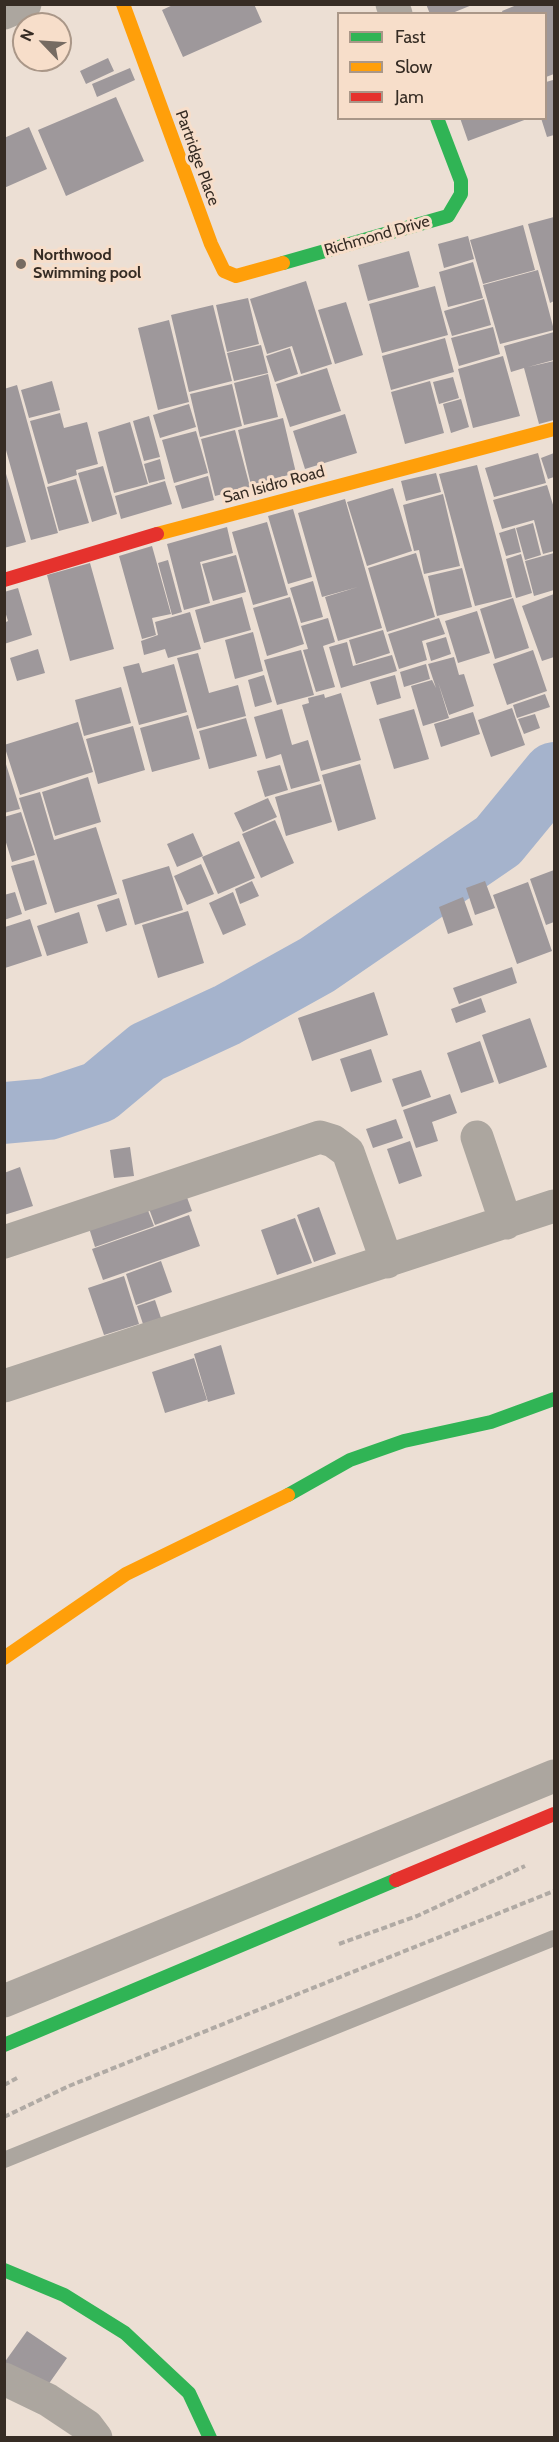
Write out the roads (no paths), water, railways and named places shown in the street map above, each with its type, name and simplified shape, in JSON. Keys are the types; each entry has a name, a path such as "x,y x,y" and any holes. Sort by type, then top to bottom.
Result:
{"street":[{"path":"4,13 25,4"},
{"name":"Partridge Place","path":"123,4 211,244 224,271 236,276 275,265"},
{"name":"Richmond Drive","path":"275,265 448,216 461,194 461,181 438,120"},
{"name":"San Isidro Road","path":"4,580 171,530 555,429"},
{"path":"4,1242 320,1137 333,1141 348,1152 387,1262"},
{"path":"477,1137 506,1223"},
{"path":"4,1386 555,1206"},
{"path":"4,1658 126,1574 284,1497 350,1460 404,1441 491,1422 555,1399"},
{"path":"4,2001 555,1776"},
{"path":"4,2045 555,1814"},
{"path":"4,2270 64,2295 125,2332 189,2393 210,2438"},
{"path":"4,2379 48,2400 87,2426 96,2438"}],"lane":[{"path":"4,2160 555,1938"}],"waterway":[{"path":"4,1113 48,1109 99,1092 147,1052 227,1015 317,965 498,841 554,773"}],"place":[{"name":"Northwood Swimming pool","path":"21,264"}]}
